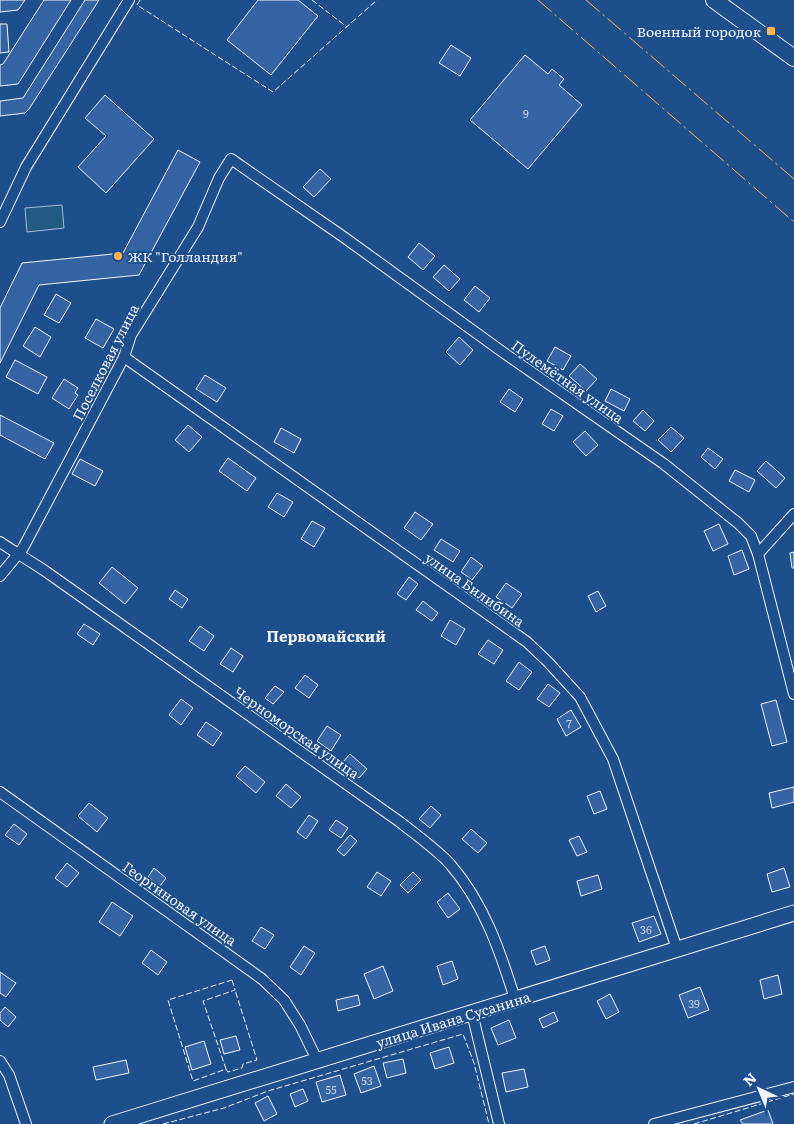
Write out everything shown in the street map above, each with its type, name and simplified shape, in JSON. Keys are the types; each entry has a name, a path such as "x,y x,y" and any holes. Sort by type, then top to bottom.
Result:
{"main road":[{"path":"714,0 794,58"}],"street":[{"path":"0,222 26,167 129,0"},
{"name":"Поселковая улица","path":"0,576 18,555 32,530 124,357 131,335 198,226 219,178 231,158"},
{"name":"Пулемётная улица","path":"231,158 504,354 664,464 738,522 751,536 758,554 794,694"},
{"name":"улица Билибина","path":"124,357 527,642 548,662 580,697 613,759 677,949"},
{"path":"758,554 794,514"},
{"name":"Черноморская улица","path":"0,542 48,573 392,816 437,852 468,886 485,917 515,999"},
{"name":"Георгиновая улица","path":"0,792 262,979 284,1000 300,1025 317,1060"},
{"name":"улица Ивана Сусанина","path":"112,1124 794,913"},
{"path":"472,1013 499,1124"},
{"path":"0,1061 9,1075 26,1124"},
{"path":"654,1124 794,1087"}],"shaded area":[{"path":"62,205 64,228 27,232 25,208"}],"building":[{"path":"0,0 25,0 18,10 0,12"},
{"path":"44,0 71,0 18,84 0,86 0,65 3,64"},
{"path":"85,0 99,0 29,109 25,113 0,116 0,101 23,98"},
{"path":"258,0 298,0 318,16 271,75 227,40"},
{"path":"0,24 7,24 9,52 0,53"},
{"path":"451,45 471,58 460,76 439,63"},
{"path":"525,55 548,74 552,69 564,79 559,85 582,105 528,169 470,120"},
{"path":"105,95 154,139 106,193 78,167 106,136 85,118"},
{"name":"ЖК \"Голландия\"","path":"178,150 200,162 139,275 39,285 0,363 0,308 22,263 123,253"},
{"path":"320,169 331,179 314,197 303,187"},
{"path":"419,243 435,256 423,270 408,257"},
{"path":"444,265 460,279 449,291 433,277"},
{"path":"475,286 490,298 479,312 464,300"},
{"path":"56,294 71,303 59,323 44,315"},
{"path":"96,319 114,329 103,348 85,338"},
{"path":"35,327 51,337 40,357 23,346"},
{"path":"459,337 473,350 460,365 446,352"},
{"path":"555,347 571,356 563,370 547,361"},
{"path":"15,360 47,377 38,394 6,377"},
{"path":"580,364 597,379 586,391 569,376"},
{"path":"205,375 226,388 217,402 196,389"},
{"path":"64,379 78,388 75,393 78,395 69,409 52,398"},
{"path":"509,389 523,399 515,412 500,402"},
{"path":"611,389 630,399 624,411 605,401"},
{"path":"551,409 563,416 554,431 542,424"},
{"path":"643,410 654,421 645,431 633,421"},
{"path":"0,415 54,443 45,459 0,435"},
{"path":"188,425 202,437 189,452 175,440"},
{"path":"671,427 684,438 671,452 658,440"},
{"path":"281,428 301,439 294,453 274,442"},
{"path":"585,431 598,445 586,456 573,442"},
{"path":"708,448 723,459 715,469 701,457"},
{"path":"228,458 256,478 247,491 219,471"},
{"path":"80,459 103,471 95,486 72,474"},
{"path":"766,461 785,478 776,488 757,471"},
{"path":"735,470 755,480 749,492 729,481"},
{"path":"277,493 293,502 284,517 268,507"},
{"path":"415,512 433,524 421,540 404,528"},
{"path":"312,521 325,528 314,547 301,539"},
{"path":"719,524 728,544 713,551 704,531"},
{"path":"441,539 460,551 453,562 434,550"},
{"path":"742,550 749,569 734,575 728,556"},
{"path":"794,552 794,568 792,568 790,553"},
{"path":"471,557 483,566 472,580 461,572"},
{"path":"112,567 138,588 125,604 99,583"},
{"path":"409,577 418,584 406,600 397,594"},
{"path":"506,583 522,594 512,608 496,597"},
{"path":"175,590 188,599 182,608 169,599"},
{"path":"598,591 606,606 596,612 588,596"},
{"path":"423,601 438,613 432,621 416,610"},
{"path":"450,620 465,629 456,645 441,636"},
{"path":"84,624 100,634 93,645 77,634"},
{"path":"200,626 214,636 204,651 189,641"},
{"path":"488,640 503,650 494,664 478,654"},
{"path":"231,648 243,656 233,672 220,664"},
{"path":"519,662 532,672 519,690 506,681"},
{"path":"305,675 318,685 309,698 295,688"},
{"path":"548,684 560,693 549,707 537,699"},
{"path":"275,686 284,692 273,704 265,698"},
{"path":"181,699 193,708 181,725 169,715"},
{"path":"776,700 787,742 772,746 761,704"},
{"path":"571,710 581,727 566,736 557,719"},
{"path":"206,722 222,733 213,746 197,735"},
{"path":"327,726 341,735 331,751 317,741"},
{"path":"350,754 367,769 359,778 342,763"},
{"path":"245,766 265,782 256,793 236,776"},
{"path":"286,784 301,797 291,808 276,796"},
{"path":"794,787 794,802 772,808 769,793"},
{"path":"600,791 607,809 594,814 587,796"},
{"path":"89,803 108,818 97,832 78,816"},
{"path":"431,806 441,815 430,828 419,819"},
{"path":"309,815 318,821 306,839 297,832"},
{"path":"336,820 348,828 341,838 329,830"},
{"path":"14,824 27,834 19,845 5,835"},
{"path":"471,829 487,843 478,853 462,839"},
{"path":"350,835 357,841 344,856 337,850"},
{"path":"579,836 587,852 577,856 569,840"},
{"path":"67,863 79,873 67,887 55,878"},
{"path":"154,868 166,878 160,886 148,877"},
{"path":"784,868 790,887 772,892 767,874"},
{"path":"377,872 391,881 381,896 367,887"},
{"path":"413,872 421,880 408,893 400,885"},
{"path":"598,875 602,889 581,896 577,881"},
{"path":"448,893 460,909 448,918 437,902"},
{"path":"112,902 133,916 120,936 99,922"},
{"path":"654,916 661,934 639,942 632,923"},
{"path":"261,927 274,935 265,949 252,941"},
{"path":"304,946 315,953 301,975 290,967"},
{"path":"545,946 550,960 536,965 531,951"},
{"path":"151,950 167,962 158,975 142,963"},
{"path":"452,961 458,979 443,985 437,966"},
{"path":"383,966 393,991 374,999 364,974"},
{"path":"0,972 16,983 6,997 0,993"},
{"path":"778,975 782,994 764,999 760,980"},
{"path":"700,987 709,1010 688,1018 679,995"},
{"path":"610,994 619,1012 606,1019 597,1001"},
{"path":"358,995 360,1005 338,1011 336,1000"},
{"path":"5,1007 16,1017 8,1027 0,1020 0,1013"},
{"path":"554,1012 558,1021 543,1028 539,1019"},
{"path":"509,1020 516,1038 498,1045 491,1028"},
{"path":"236,1036 240,1050 224,1054 220,1040"},
{"path":"204,1041 211,1064 192,1070 185,1047"},
{"path":"449,1047 454,1063 435,1069 430,1053"},
{"path":"403,1059 406,1073 387,1078 383,1063"},
{"path":"126,1060 129,1073 96,1080 93,1067"},
{"path":"374,1066 381,1086 361,1093 354,1074"},
{"path":"524,1069 528,1087 506,1092 502,1073"},
{"path":"340,1075 346,1095 322,1102 316,1082"},
{"path":"303,1089 308,1101 295,1107 290,1094"},
{"path":"268,1096 277,1114 264,1121 255,1103"},
{"path":"768,1110 773,1124 743,1124 740,1120"}],"fence":[{"path":"140,0 137,5 273,92 377,0"},
{"path":"312,0 347,27"},
{"path":"232,980 235,990 203,1001 226,1069 193,1081 168,1000 232,980"},
{"path":"226,1069 228,1072 242,1068 243,1064 257,1060 235,990"},
{"path":"163,1124 224,1108 268,1091 463,1034 474,1063 489,1124"},
{"path":"694,1124 794,1094"}],"power":[{"path":"538,0 794,222"},
{"path":"586,0 794,179"}],"place":[{"name":"Военный городок","path":"771,31"},
{"name":"ЖК \"Голландия\"","path":"118,256"}],"district":[{"name":"Первомайский","path":"326,635"}]}
